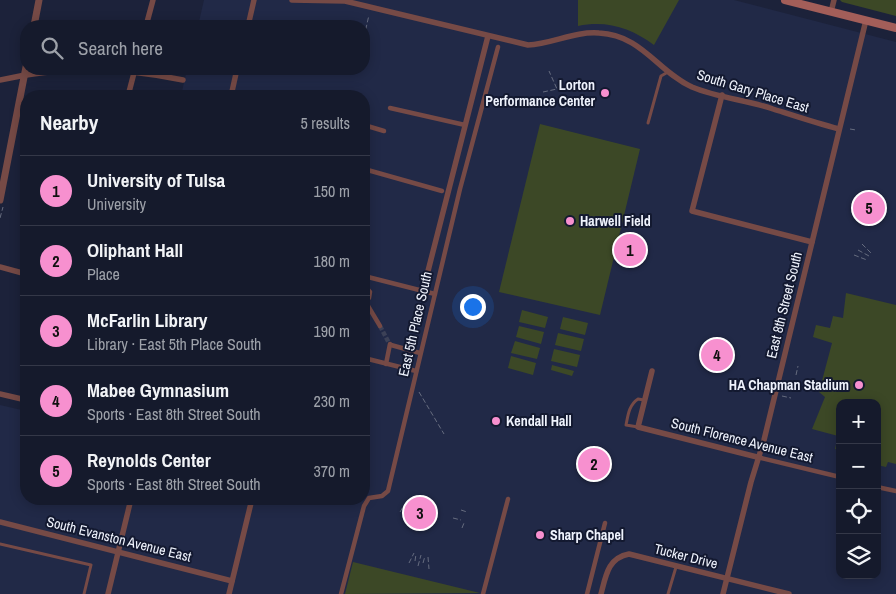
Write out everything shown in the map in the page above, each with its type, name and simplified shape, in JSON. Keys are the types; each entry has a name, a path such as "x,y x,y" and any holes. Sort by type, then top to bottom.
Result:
{"main road":[{"path":"785,0 896,28"}],"street":[{"path":"35,20 39,0"},
{"path":"148,20 153,0"},
{"path":"249,20 254,0"},
{"name":"South Gary Place East","path":"292,0 345,1 528,45 555,42 583,34 600,32 637,44 668,72 695,88 839,129"},
{"path":"831,12 834,0"},
{"name":"East 8th Street South","path":"723,594 757,457 764,440 866,20"},
{"name":"East 5th Place South","path":"427,275 488,36"},
{"name":"East 5th Place South","path":"370,498 382,496 388,491 420,353 498,47"},
{"path":"0,80 20,73"},
{"path":"22,90 25,75"},
{"path":"129,90 133,75"},
{"path":"158,75 183,80"},
{"path":"232,90 236,75"},
{"path":"722,95 692,211 812,242"},
{"path":"0,200 20,101"},
{"path":"390,108 465,125"},
{"path":"370,127 384,131"},
{"path":"370,171 442,190"},
{"path":"0,267 20,272"},
{"path":"370,280 435,294"},
{"path":"370,311 380,326"},
{"path":"386,364 390,344 420,353"},
{"path":"370,360 416,372"},
{"path":"638,428 652,371"},
{"path":"0,394 20,399"},
{"name":"South Florence Avenue East","path":"638,428 836,476"},
{"path":"881,488 896,491"},
{"path":"483,594 508,499"},
{"path":"108,594 130,505"},
{"path":"229,594 251,505"},
{"name":"East 5th Place South","path":"341,594 365,505"},
{"name":"South Evanston Avenue East","path":"0,522 232,581"},
{"path":"587,594 605,523"},
{"name":"Tucker Drive","path":"601,594 612,562 620,556 629,554 789,594"}],"lane":[{"path":"648,123 661,76 668,72"},
{"path":"638,428 626,425 629,413 634,402 638,399 645,400"},
{"path":"0,544 91,566 84,594"},
{"path":"668,594 676,567"}],"path":[{"path":"367,20 369,11"},
{"path":"544,92 556,89 549,70"},
{"path":"850,129 856,130"},
{"path":"862,244 872,254"},
{"path":"858,250 869,256"},
{"path":"854,255 867,260"},
{"path":"796,375 798,366"},
{"path":"414,383 444,434"},
{"path":"782,396 791,398"},
{"path":"400,512 403,507"},
{"path":"460,510 467,512"},
{"path":"452,518 460,520"},
{"path":"462,528 464,523"},
{"path":"409,563 415,553 414,560"},
{"path":"418,566 421,555"},
{"path":"423,563 425,556"},
{"path":"428,557 429,569"}],"shaded area":[{"path":"204,0 734,0 896,42 896,594 0,594 0,405 20,410 20,505 370,505 370,90 182,90 186,75 370,75 370,20 199,20"}],"green space":[{"path":"578,0 679,0 654,45 636,34 618,27 599,24 578,26"},
{"path":"840,0 896,0 896,16 842,2"},
{"name":"Harwell Field","path":"540,124 640,149 600,315 499,292"},
{"name":"HA Chapman Stadium","path":"846,293 896,305 896,464 888,462 886,467 881,466 881,399 836,399 836,435 812,429 825,397 819,392 832,343 813,337 816,325 830,328 833,316 843,318"},
{"path":"522,310 548,317 545,328 519,322"},
{"path":"563,317 588,323 585,335 560,329"},
{"path":"519,326 544,332 541,344 516,337"},
{"path":"558,333 584,339 581,351 555,345"},
{"path":"515,341 540,348 537,359 511,353"},
{"path":"554,349 580,355 577,367 551,361"},
{"path":"511,356 536,363 533,375 508,368"},
{"path":"552,365 574,371 572,376 551,370"},
{"path":"353,562 480,593 345,594"}],"tunnel":[{"path":"380,326 389,343"}],"place":[{"name":"Lorton Performance Center","path":"605,93"},
{"name":"Reynolds Center","path":"869,208"},
{"name":"Harwell Field","path":"570,221"},
{"name":"University of Tulsa","path":"630,250"},
{"name":"Mabee Gymnasium","path":"717,355"},
{"name":"HA Chapman Stadium","path":"859,385"},
{"name":"Kendall Hall","path":"496,421"},
{"name":"Oliphant Hall","path":"594,464"},
{"name":"McFarlin Library","path":"420,513"},
{"name":"Sharp Chapel","path":"540,535"}]}
